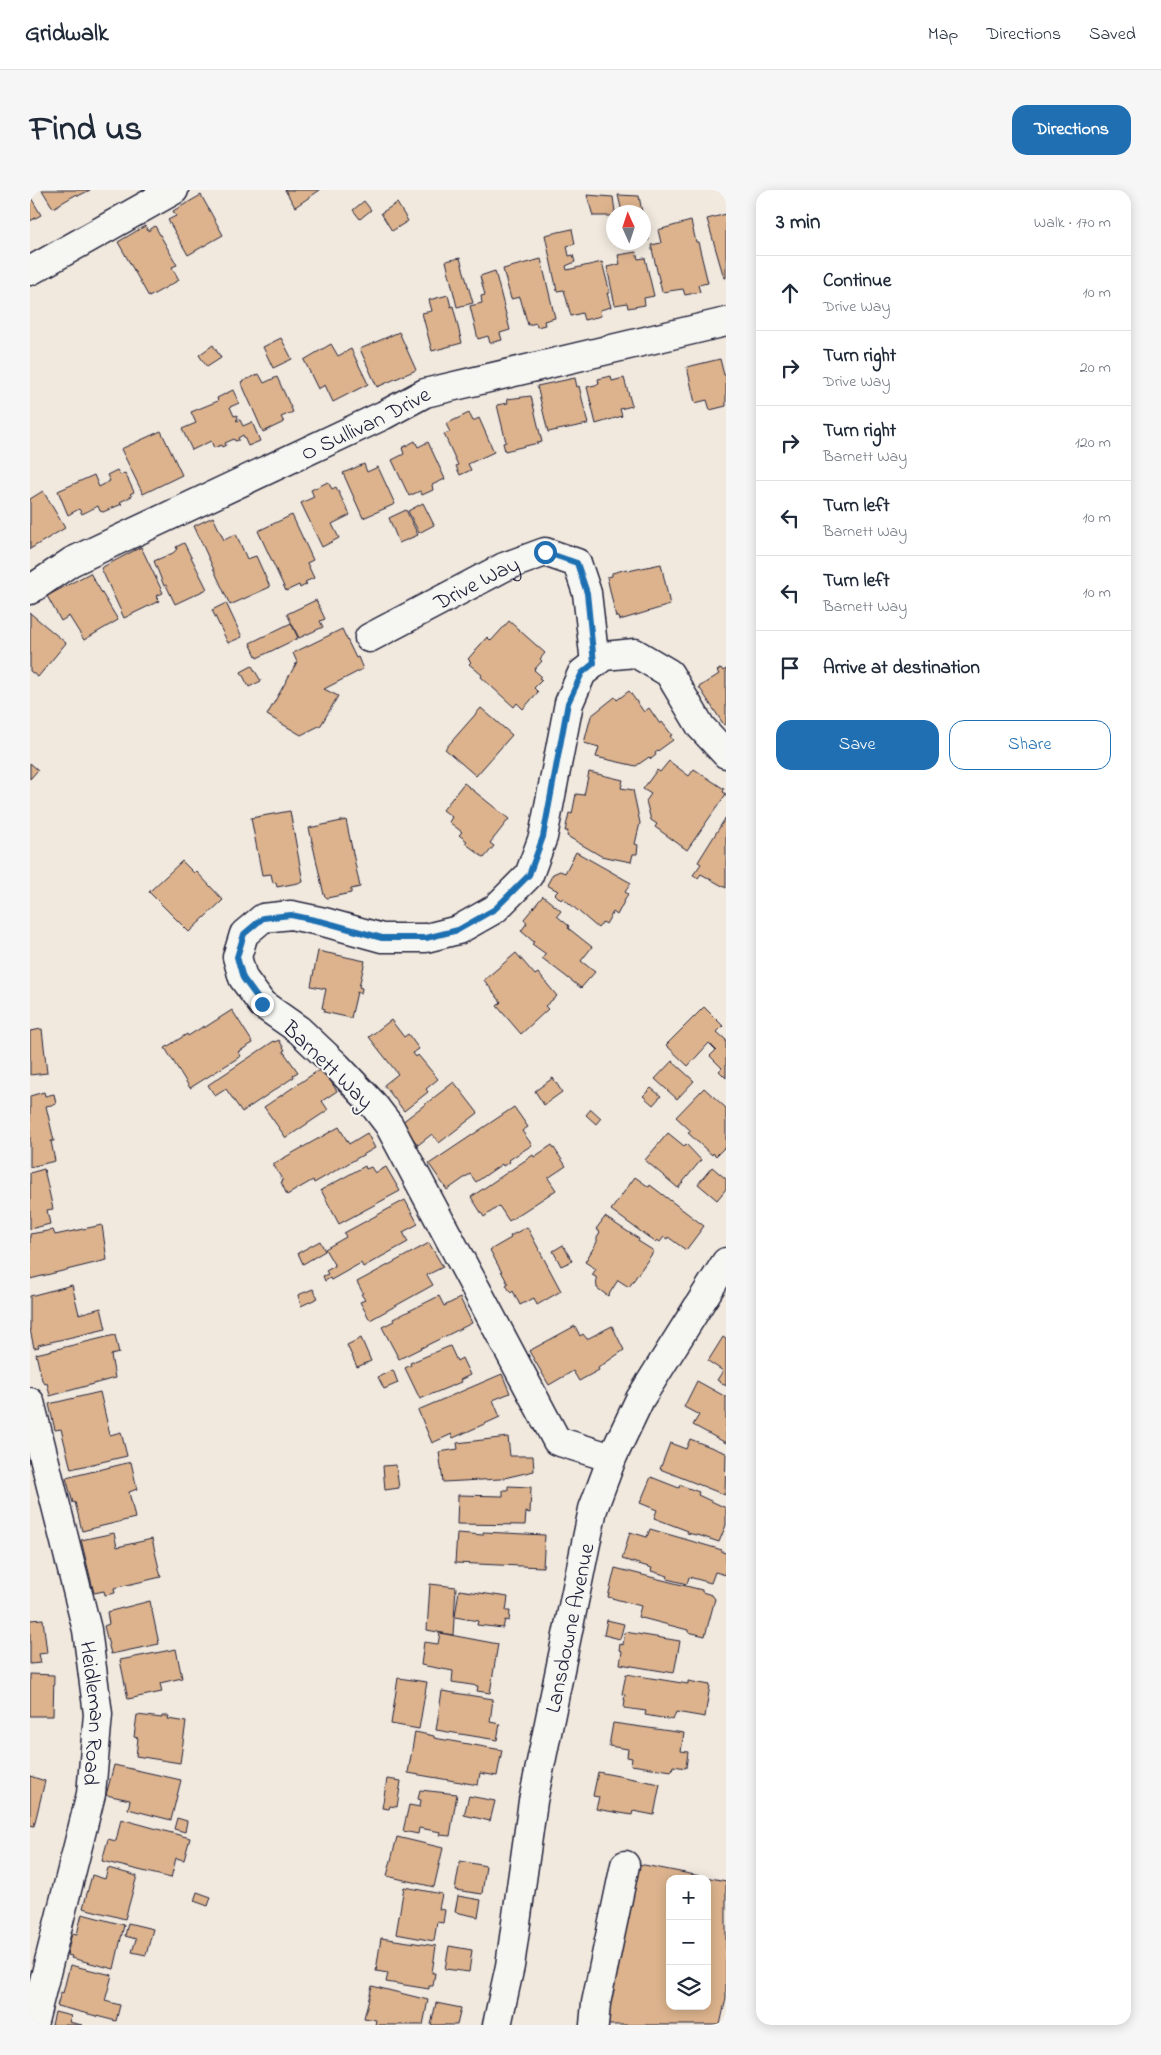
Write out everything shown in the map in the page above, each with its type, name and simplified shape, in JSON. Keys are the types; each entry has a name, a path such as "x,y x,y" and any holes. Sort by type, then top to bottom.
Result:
{"street":[{"path":"30,271 174,190"},
{"name":"O Sullivan Drive","path":"30,590 71,562 376,419 425,393 726,322"},
{"name":"Drive Way","path":"369,638 504,567 545,552 577,563 587,593 594,663"},
{"name":"Barnett Way","path":"612,1458 557,1441 389,1125 372,1103 337,1066 299,1030 262,1004 243,978 237,957 244,934 263,918 291,915 382,938 426,938 458,930 495,909 529,875 543,837 568,703 582,673 604,656 635,653 669,673 701,726 726,754"},
{"name":"Lansdowne Avenue","path":"497,2025 510,1966 533,1801 593,1509 612,1458 640,1399 726,1262"},
{"name":"Heidleman Road","path":"30,1402 87,1630 98,1714 91,1794 33,2025"},
{"path":"594,2025 596,2003 625,1865"}],"building":[{"path":"42,190 90,190 78,196 77,194 53,208"},
{"path":"285,190 320,190 295,207"},
{"path":"201,195 223,235 188,255 168,220 176,216 173,211"},
{"path":"587,195 613,197 614,205 606,205 606,216 593,216"},
{"path":"618,195 639,196 641,205 620,205"},
{"path":"30,196 41,215 30,221"},
{"path":"364,201 371,210 360,219 353,210"},
{"path":"397,203 408,221 392,231 381,213"},
{"path":"726,214 726,278 724,278 707,219"},
{"path":"691,221 708,283 698,285 700,292 685,295 683,289 662,292 651,245 661,243 658,230"},
{"path":"145,226 148,231 155,226 177,265 172,267 179,280 149,297 118,242"},
{"path":"572,229 575,244 567,246 569,256 573,255 575,262 566,266 567,270 602,262 610,293 607,293 611,307 600,310 601,316 584,320 582,313 571,316 564,290 557,291 545,235"},
{"path":"636,252 638,259 645,258 654,296 644,298 645,305 628,308 627,303 615,305 607,267 620,264 618,255"},
{"path":"460,258 473,303 457,307 446,261"},
{"path":"541,259 555,318 544,321 545,325 537,327 536,323 528,325 520,297 511,299 503,269"},
{"path":"495,271 510,330 500,333 502,340 490,343 488,336 478,339 470,306 482,303 481,296 485,295 480,276"},
{"path":"448,295 451,307 453,306 462,343 432,351 422,313 432,311 429,300"},
{"path":"399,332 416,370 377,387 360,349"},
{"path":"281,338 292,359 273,368 263,347"},
{"path":"331,344 338,356 351,349 368,384 333,402 325,385 318,389 304,360"},
{"path":"213,345 221,358 207,367 199,355"},
{"path":"720,359 724,375 726,375 726,406 710,410 707,400 695,403 687,367"},
{"path":"259,374 264,383 277,377 293,412 281,417 284,422 263,432 241,382"},
{"path":"611,376 612,381 624,378 632,406 620,409 622,416 596,424 587,387 599,384 598,379"},
{"path":"575,378 577,387 579,386 588,424 548,432 537,386"},
{"path":"233,390 239,403 230,407 234,416 237,415 238,419 236,420 240,420 243,426 252,422 260,441 248,446 243,435 238,438 239,440 235,441 234,439 225,443 226,445 222,447 221,445 214,448 211,441 192,450 182,429 196,423 191,412 218,401 217,398"},
{"path":"531,396 542,442 505,451 503,443 506,442 497,405 508,403 507,399"},
{"path":"469,413 473,421 479,418 494,452 468,464 471,470 460,475 456,466 458,465 444,434 450,432 446,424"},
{"path":"161,431 182,475 143,494 121,449"},
{"path":"415,441 418,447 428,442 445,479 432,485 433,490 422,495 420,491 409,496 392,460 404,454 402,448"},
{"path":"364,464 367,472 378,467 395,504 363,518 343,473"},
{"path":"117,470 120,475 125,473 134,492 130,494 132,496 120,502 122,504 103,512 100,511 98,506 82,514 79,509 68,515 58,491 94,475 99,487 110,481 107,475"},
{"path":"328,482 332,489 336,487 350,515 332,524 339,538 322,547 301,503 314,497 311,490"},
{"path":"43,491 65,528 30,549 30,499"},
{"path":"423,503 434,525 419,533 408,511"},
{"path":"406,510 418,535 399,543 389,518"},
{"path":"292,515 313,560 307,563 314,578 305,582 307,584 300,588 299,585 286,591 258,531"},
{"path":"213,517 224,540 236,534 247,559 256,556 270,587 230,605 194,526"},
{"path":"184,543 207,589 175,604 166,585 164,586 154,561 173,553 177,549 176,547"},
{"path":"141,547 163,593 156,596 159,601 124,618 101,568"},
{"path":"661,564 670,605 620,620 619,617 616,617 607,577 612,576 612,573 627,569 628,571"},
{"path":"90,573 118,620 84,640 69,616 61,621 47,596"},
{"path":"316,600 325,619 320,621 323,627 299,638 287,614"},
{"path":"226,603 242,637 228,643 212,610"},
{"path":"30,613 66,643 38,677 30,671"},
{"path":"509,621 545,653 540,659 542,661 534,670 541,676 539,678 542,680 534,688 538,692 523,709 517,703 514,707 481,677 482,675 469,664 471,662 468,659 487,637 491,641"},
{"path":"291,623 298,638 257,658 250,643"},
{"path":"342,629 363,669 324,689 338,696 321,725 301,735 267,715 297,662 293,653"},
{"path":"252,666 261,681 249,687 241,672"},
{"path":"721,668 723,671 726,669 726,724 724,725 699,687 719,674 717,671"},
{"path":"629,691 644,712 649,708 660,724 662,722 672,735 670,736 673,740 655,753 656,755 651,759 649,757 636,766 596,757 599,747 584,743 591,716 615,697 617,700"},
{"path":"481,708 512,735 476,776 445,749"},
{"path":"669,761 689,776 694,769 724,789 723,792 726,794 687,850 655,827 657,824 651,820 646,801 651,794 643,789 657,770 660,772"},
{"path":"30,763 38,770 30,779"},
{"path":"589,772 623,780 621,788 633,790 640,823 635,844 638,845 637,854 633,854 631,862 601,856 567,836 568,831 565,831 569,813 572,814 576,794 584,795"},
{"path":"464,783 509,819 490,843 494,846 484,858 465,843 467,841 459,835 462,832 449,822 452,817 443,810"},
{"path":"290,811 303,882 277,887 276,882 273,883 271,874 262,875 251,818"},
{"path":"726,817 726,888 701,874 698,878 693,875 701,864 698,862"},
{"path":"346,820 360,887 351,889 351,893 327,898 324,895 309,828"},
{"path":"576,852 631,883 625,892 628,894 617,915 613,912 606,924 603,922 598,928 563,898 561,900 555,894 558,891 547,885 553,874 560,871 565,873"},
{"path":"182,861 194,873 196,871 223,900 189,932 149,892"},
{"path":"543,896 561,911 557,916 569,926 568,928 592,947 581,961 595,972 581,988 542,958 546,954 532,944 534,942 521,931 527,923 524,919"},
{"path":"318,951 365,961 359,987 362,988 361,994 357,992 351,1018 324,1012 325,1009 322,1008 326,989 311,986"},
{"path":"516,953 535,975 538,973 557,996 545,1006 548,1009 521,1034 497,1006 501,1002 484,980"},
{"path":"704,1007 723,1026 717,1032 726,1040 726,1078 719,1071 722,1068 710,1056 716,1050 709,1043 688,1066 666,1045"},
{"path":"232,1010 253,1043 238,1052 241,1056 190,1088 165,1048 187,1034 188,1036 204,1026 204,1028"},
{"path":"391,1020 404,1037 408,1034 419,1049 413,1053 416,1057 418,1055 438,1079 426,1089 428,1092 404,1111 384,1085 398,1074 369,1037"},
{"path":"42,1029 47,1073 30,1075 30,1031"},
{"path":"279,1040 285,1050 283,1051 298,1072 293,1075 294,1077 242,1112 226,1089 215,1096 208,1085 274,1041"},
{"path":"672,1061 694,1081 677,1099 655,1079"},
{"path":"322,1068 337,1091 322,1101 328,1110 286,1138 264,1107"},
{"path":"553,1078 562,1092 544,1105 535,1091"},
{"path":"454,1082 478,1113 439,1143 432,1134 418,1145 401,1123"},
{"path":"651,1088 661,1096 653,1105 643,1096"},
{"path":"704,1088 726,1108 726,1146 716,1156 713,1153 712,1155 688,1133 691,1131 676,1117"},
{"path":"44,1092 45,1096 54,1094 56,1104 46,1106 54,1141 51,1141 55,1161 30,1167 30,1096"},
{"path":"514,1107 528,1127 522,1131 532,1145 509,1160 510,1162 503,1166 502,1164 476,1182 470,1174 447,1190 429,1164"},
{"path":"591,1109 601,1118 596,1124 586,1115"},
{"path":"339,1127 349,1144 367,1133 375,1148 314,1183 313,1180 287,1195 281,1182 283,1181 273,1164"},
{"path":"668,1133 684,1146 686,1144 701,1160 678,1188 645,1160"},
{"path":"552,1145 566,1166 548,1178 556,1190 509,1221 499,1206 484,1217 471,1197 533,1155 534,1157"},
{"path":"365,1166 366,1169 371,1167 375,1173 386,1167 400,1191 339,1224 321,1190"},
{"path":"712,1167 726,1179 726,1189 717,1200 698,1184"},
{"path":"44,1169 53,1209 47,1210 50,1224 30,1229 30,1173"},
{"path":"635,1177 649,1187 650,1185 704,1226 686,1250 668,1237 667,1239 664,1237 660,1242 657,1240 655,1242 611,1210"},
{"path":"405,1200 418,1224 403,1232 408,1242 363,1267 361,1263 331,1280 330,1278 325,1281 323,1276 328,1274 326,1271 335,1266 325,1249 346,1237 344,1233"},
{"path":"605,1217 654,1251 629,1287 618,1280 608,1296 597,1288 596,1277 592,1275 596,1269 585,1262 597,1242 600,1232 596,1229"},
{"path":"102,1225 107,1260 30,1279 30,1234 53,1230 55,1235"},
{"path":"527,1227 561,1291 537,1305 534,1298 520,1305 513,1291 511,1293 506,1285 508,1284 490,1250"},
{"path":"320,1241 325,1251 303,1264 298,1253"},
{"path":"429,1243 443,1267 427,1275 433,1285 370,1320 360,1302 365,1300 357,1282"},
{"path":"563,1245 572,1261 561,1266 553,1251"},
{"path":"72,1285 79,1314 101,1308 106,1329 38,1345 39,1347 34,1348 30,1329 30,1296"},
{"path":"313,1289 318,1298 301,1306 298,1295"},
{"path":"439,1296 444,1306 460,1298 472,1323 399,1359 382,1327 394,1321 393,1319"},
{"path":"575,1326 580,1336 583,1334 587,1339 612,1326 624,1350 598,1368 599,1370 579,1381 573,1371 549,1385 529,1351"},
{"path":"115,1335 119,1353 111,1355 115,1378 50,1396 47,1383 45,1384 42,1380 36,1354"},
{"path":"723,1337 726,1339 726,1386 717,1380 723,1371 708,1361"},
{"path":"361,1338 371,1361 357,1367 347,1345"},
{"path":"450,1346 457,1361 462,1358 470,1375 460,1380 461,1382 420,1399 405,1368 411,1365 410,1363"},
{"path":"393,1370 398,1383 384,1389 378,1377"},
{"path":"502,1374 510,1393 493,1400 500,1417 453,1438 452,1434 432,1443 418,1410"},
{"path":"697,1381 726,1397 726,1443 693,1425 699,1415 684,1407"},
{"path":"100,1392 110,1435 121,1432 127,1456 71,1469 61,1429 55,1430 49,1404"},
{"path":"508,1437 510,1456 533,1456 534,1471 500,1479 443,1482 439,1452 458,1449 457,1443"},
{"path":"690,1439 726,1453 725,1495 660,1469 670,1443 686,1449"},
{"path":"131,1462 137,1489 129,1492 135,1518 82,1531 75,1502 73,1503 66,1478"},
{"path":"396,1465 399,1488 385,1490 383,1466"},
{"path":"651,1477 679,1488 680,1485 699,1492 698,1495 726,1508 726,1525 719,1542 687,1533 688,1531 654,1518 657,1510 640,1503"},
{"path":"508,1486 531,1487 530,1513 526,1512 525,1525 457,1524 458,1495 503,1496 503,1490 508,1490"},
{"path":"650,1529 722,1550 722,1552 726,1553 726,1575 715,1572 711,1583 689,1577 687,1584 667,1579 668,1576 651,1571 652,1568 622,1559 630,1532 647,1537"},
{"path":"483,1532 545,1535 543,1567 455,1563 457,1533 483,1535"},
{"path":"114,1533 117,1547 152,1539 161,1577 114,1588 115,1593 105,1595 104,1591 94,1593 81,1540"},
{"path":"615,1568 702,1590 702,1592 712,1595 715,1599 705,1636 638,1617 641,1606 608,1597"},
{"path":"430,1584 456,1587 453,1635 427,1630"},
{"path":"459,1590 508,1597 506,1611 510,1611 509,1621 505,1620 503,1628 477,1625 478,1621 455,1617"},
{"path":"150,1601 159,1644 111,1654 104,1626 109,1624 107,1612"},
{"path":"43,1619 47,1653 39,1654 41,1663 30,1664 30,1620"},
{"path":"607,1620 624,1624 620,1639 604,1635"},
{"path":"625,1632 680,1641 674,1673 620,1664 622,1651 619,1650 620,1644 623,1645"},
{"path":"440,1633 498,1644 490,1693 477,1691 478,1686 452,1682 453,1671 421,1665 424,1642 438,1644"},
{"path":"176,1649 182,1678 160,1683 162,1692 128,1699 120,1660"},
{"path":"30,1674 54,1675 53,1716 30,1716"},
{"path":"626,1674 688,1684 688,1681 710,1685 705,1717 676,1712 673,1720 645,1715 646,1711 624,1708 625,1695 622,1694"},
{"path":"398,1678 427,1682 419,1729 391,1724"},
{"path":"442,1691 493,1699 490,1722 500,1724 497,1740 436,1730"},
{"path":"137,1715 162,1718 162,1716 169,1716 168,1719 186,1722 180,1763 136,1756 138,1738 134,1737"},
{"path":"613,1723 684,1733 681,1751 688,1752 686,1768 673,1766 672,1771 631,1765 632,1758 627,1757 628,1749 609,1746"},
{"path":"415,1732 434,1736 434,1738 502,1750 497,1776 480,1773 478,1785 408,1773"},
{"path":"114,1765 181,1780 171,1820 128,1809 130,1800 106,1795"},
{"path":"598,1772 660,1784 654,1815 633,1811 632,1815 596,1809 599,1797 593,1796"},
{"path":"30,1776 45,1781 34,1826 30,1825"},
{"path":"387,1779 401,1781 397,1807 390,1806 389,1809 382,1808"},
{"path":"420,1790 457,1794 450,1836 440,1835 441,1832 419,1828 418,1834 403,1831 409,1805 420,1807 421,1800 418,1799"},
{"path":"469,1796 495,1801 490,1821 464,1815"},
{"path":"177,1818 187,1821 185,1832 174,1829"},
{"path":"121,1819 190,1838 184,1860 176,1858 171,1878 102,1861 108,1839 116,1841"},
{"path":"397,1837 443,1848 434,1887 387,1876"},
{"path":"460,1861 486,1866 482,1894 455,1890"},
{"path":"639,1864 695,1875 666,1875 666,2010 711,2010 711,1878 726,1881 726,1998 720,2025 606,2025"},
{"path":"108,1868 137,1876 125,1919 83,1908 92,1875 105,1879"},
{"path":"404,1887 442,1894 439,1909 445,1910 443,1923 437,1922 434,1941 396,1934"},
{"path":"197,1892 211,1897 208,1906 194,1901"},
{"path":"458,1896 481,1900 478,1917 455,1912"},
{"path":"82,1914 124,1925 114,1969 71,1958 72,1956 67,1955 72,1933 77,1934"},
{"path":"128,1923 153,1929 146,1955 132,1952 136,1939 125,1936"},
{"path":"381,1938 436,1946 432,1973 435,1973 433,1986 429,1986 429,1989 386,1982 388,1973 376,1971"},
{"path":"449,1946 472,1950 469,1972 445,1969"},
{"path":"70,1965 112,1975 105,2001 120,2005 116,2021 57,2006 61,1992 63,1993"},
{"path":"372,1986 428,2000 423,2025 375,2025 376,2020 364,2018"},
{"path":"436,2003 461,2008 457,2025 431,2025"},
{"path":"55,2012 71,2016 69,2022 82,2025 52,2025"}],"route":[{"path":"262,1004 243,978 237,957 244,934 263,918 291,915 382,938 426,938 458,930 495,909 529,875 543,837 568,703 582,673 594,663 587,593 577,563 545,552"}]}
